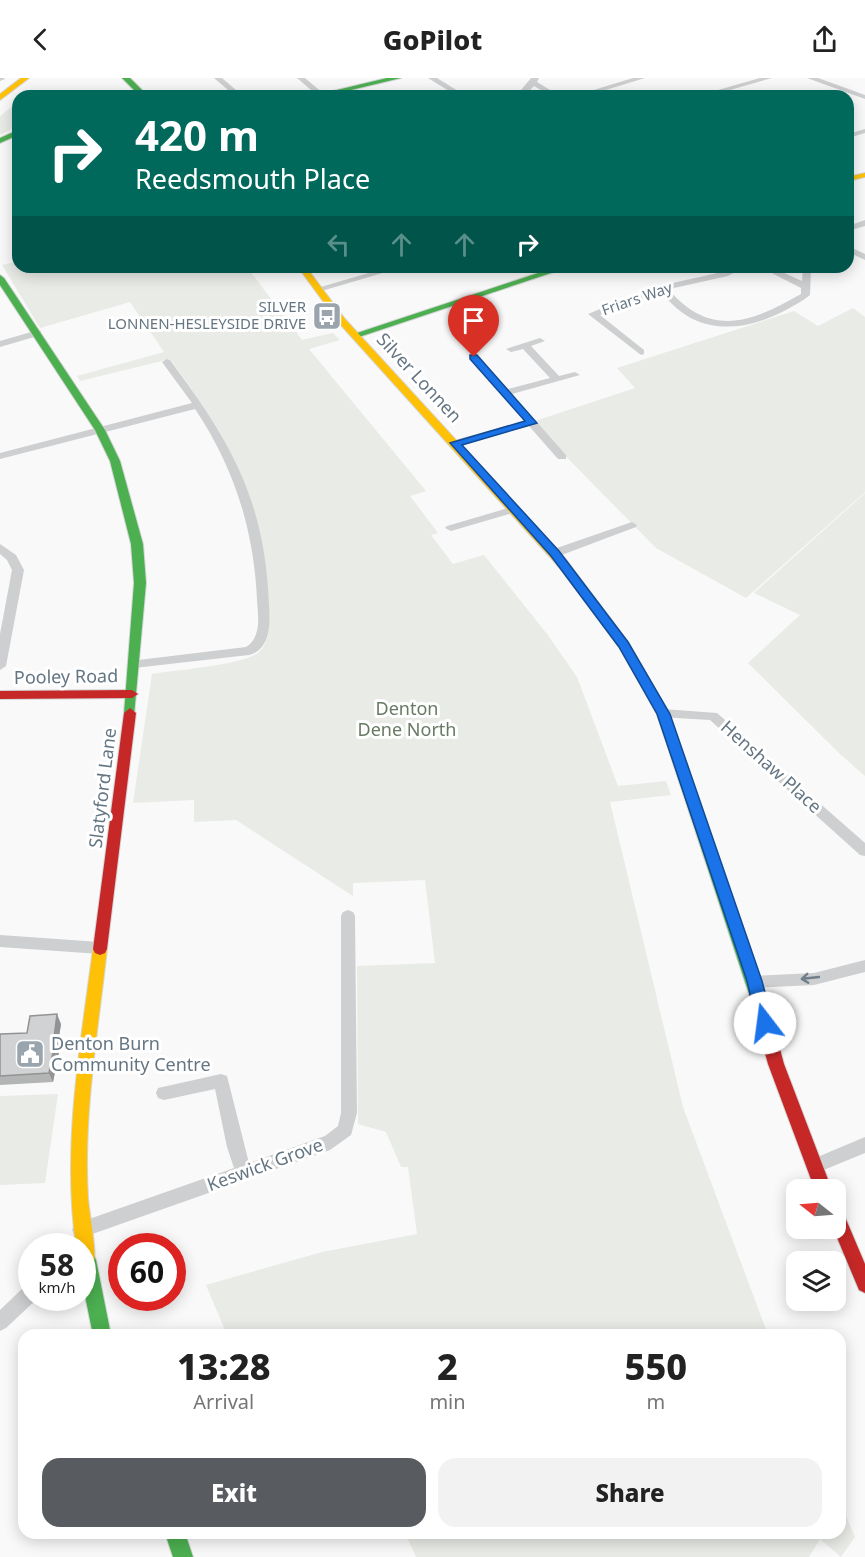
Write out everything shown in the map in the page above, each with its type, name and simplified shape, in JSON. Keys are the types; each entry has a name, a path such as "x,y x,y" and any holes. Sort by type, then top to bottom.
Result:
{"street":[{"path":"0,98 25,78"},
{"path":"26,90 41,78"},
{"path":"126,78 138,90"},
{"path":"218,78 232,90"},
{"path":"301,78 314,90"},
{"path":"342,90 397,78"},
{"path":"432,78 452,90"},
{"path":"599,90 641,78"},
{"path":"723,90 768,78"},
{"path":"811,78 846,90"},
{"path":"534,81 547,90"},
{"path":"854,93 865,97"},
{"path":"0,110 12,101"},
{"name":"Silver Lonnen","path":"306,273 356,335 555,553 624,645 663,714 754,981 776,1064 819,1179"},
{"path":"318,289 377,273"},
{"path":"356,335 547,273"},
{"name":"Friars Way","path":"641,352 593,314 638,297 665,291 671,286 728,273"},
{"path":"777,273 805,286"},
{"path":"665,291 695,317 711,325 738,324 788,306 805,295 806,273"},
{"name":"Slatyford Lane","path":"1,282 38,333 100,430 115,461 137,544 140,583 132,694 83,1102 79,1189 81,1233"},
{"path":"0,344 38,333"},
{"path":"510,349 540,341"},
{"path":"525,345 557,380"},
{"path":"474,357 562,457"},
{"path":"134,664 249,651 257,647 263,634 257,551 243,489 222,443 167,362"},
{"path":"506,393 575,375"},
{"path":"0,456 197,405"},
{"path":"455,443 532,423"},
{"path":"451,528 515,509"},
{"path":"555,553 632,525"},
{"path":"0,548 12,558 18,570 1,663"},
{"name":"Pooley Road","path":"1,698 132,694"},
{"name":"Henshaw Place","path":"663,714 712,716 865,851"},
{"name":"Keswick Grove","path":"81,1230 330,1142 345,1130 349,1113 348,916"},
{"path":"0,941 100,948"},
{"path":"754,981 814,979 865,966"},
{"path":"165,1093 221,1081 235,1147 244,1173"},
{"path":"814,1166 865,1145"},
{"path":"846,1239 865,1284"},
{"path":"0,1322 18,1305"},
{"name":"Slatyford Lane","path":"96,1310 101,1329"},
{"path":"177,1539 183,1557"}],"green space":[{"path":"12,107 12,129 0,135 0,116"},
{"name":"Denton Dene North","path":"12,262 12,273 252,273 302,340 333,333 340,340 309,349 426,491 410,496 438,533 431,535 453,564 484,555 547,634 577,677 618,786 666,781 671,795 610,802 683,1107 766,1329 224,1329 206,1285 322,1252 417,1234 408,1167 401,1167 386,1132 358,1124 357,966 435,963 425,880 353,883 353,896 236,820 194,822 194,800 133,803 152,674 251,657 259,652 266,642 268,604 266,569 260,536 251,504 225,444 170,359 80,381 77,376 164,352 130,302 40,328 2,265"},
{"path":"853,308 865,317 865,492 746,598 656,548 532,422 635,388 617,368 794,311 818,326"},
{"path":"865,493 865,776 748,663 800,615 754,593"},
{"path":"58,1094 45,1183 0,1185 0,1096"},
{"path":"846,1516 855,1537 841,1557 820,1539 846,1539"},
{"path":"408,1539 820,1539 809,1557 416,1557"}],"building":[{"name":"Denton Burn Community Centre","path":"57,1014 54,1038 56,1037 49,1073 0,1076 0,1034 27,1033 30,1016"}],"traffic: fast":[{"path":"126,78 138,90"},
{"path":"343,90 397,78"},
{"path":"0,141 12,135"},
{"path":"356,335 547,273"},
{"path":"0,278 100,430 115,461 137,544 140,583 130,713"},
{"path":"563,564 624,645 663,714 757,994"},
{"path":"96,1305 101,1329"},
{"path":"177,1539 183,1557"}],"traffic: slow":[{"path":"0,98 25,78"},
{"path":"854,178 865,175"},
{"path":"306,273 342,321 563,564"},
{"path":"83,1233 79,1144 100,949"}],"traffic: jam":[{"path":"0,695 132,694"},
{"path":"100,949 130,713"},
{"path":"757,994 776,1064 820,1179"},
{"path":"846,1239 865,1284"}],"place":[{"name":"SILVER LONNEN-HESLEYSIDE DRIVE","path":"327,316"},
{"name":"Denton Burn Community Centre","path":"30,1054"}],"route":[{"path":"474,357 532,423 455,443 555,553 624,645 663,714 754,981 765,1023"}]}
